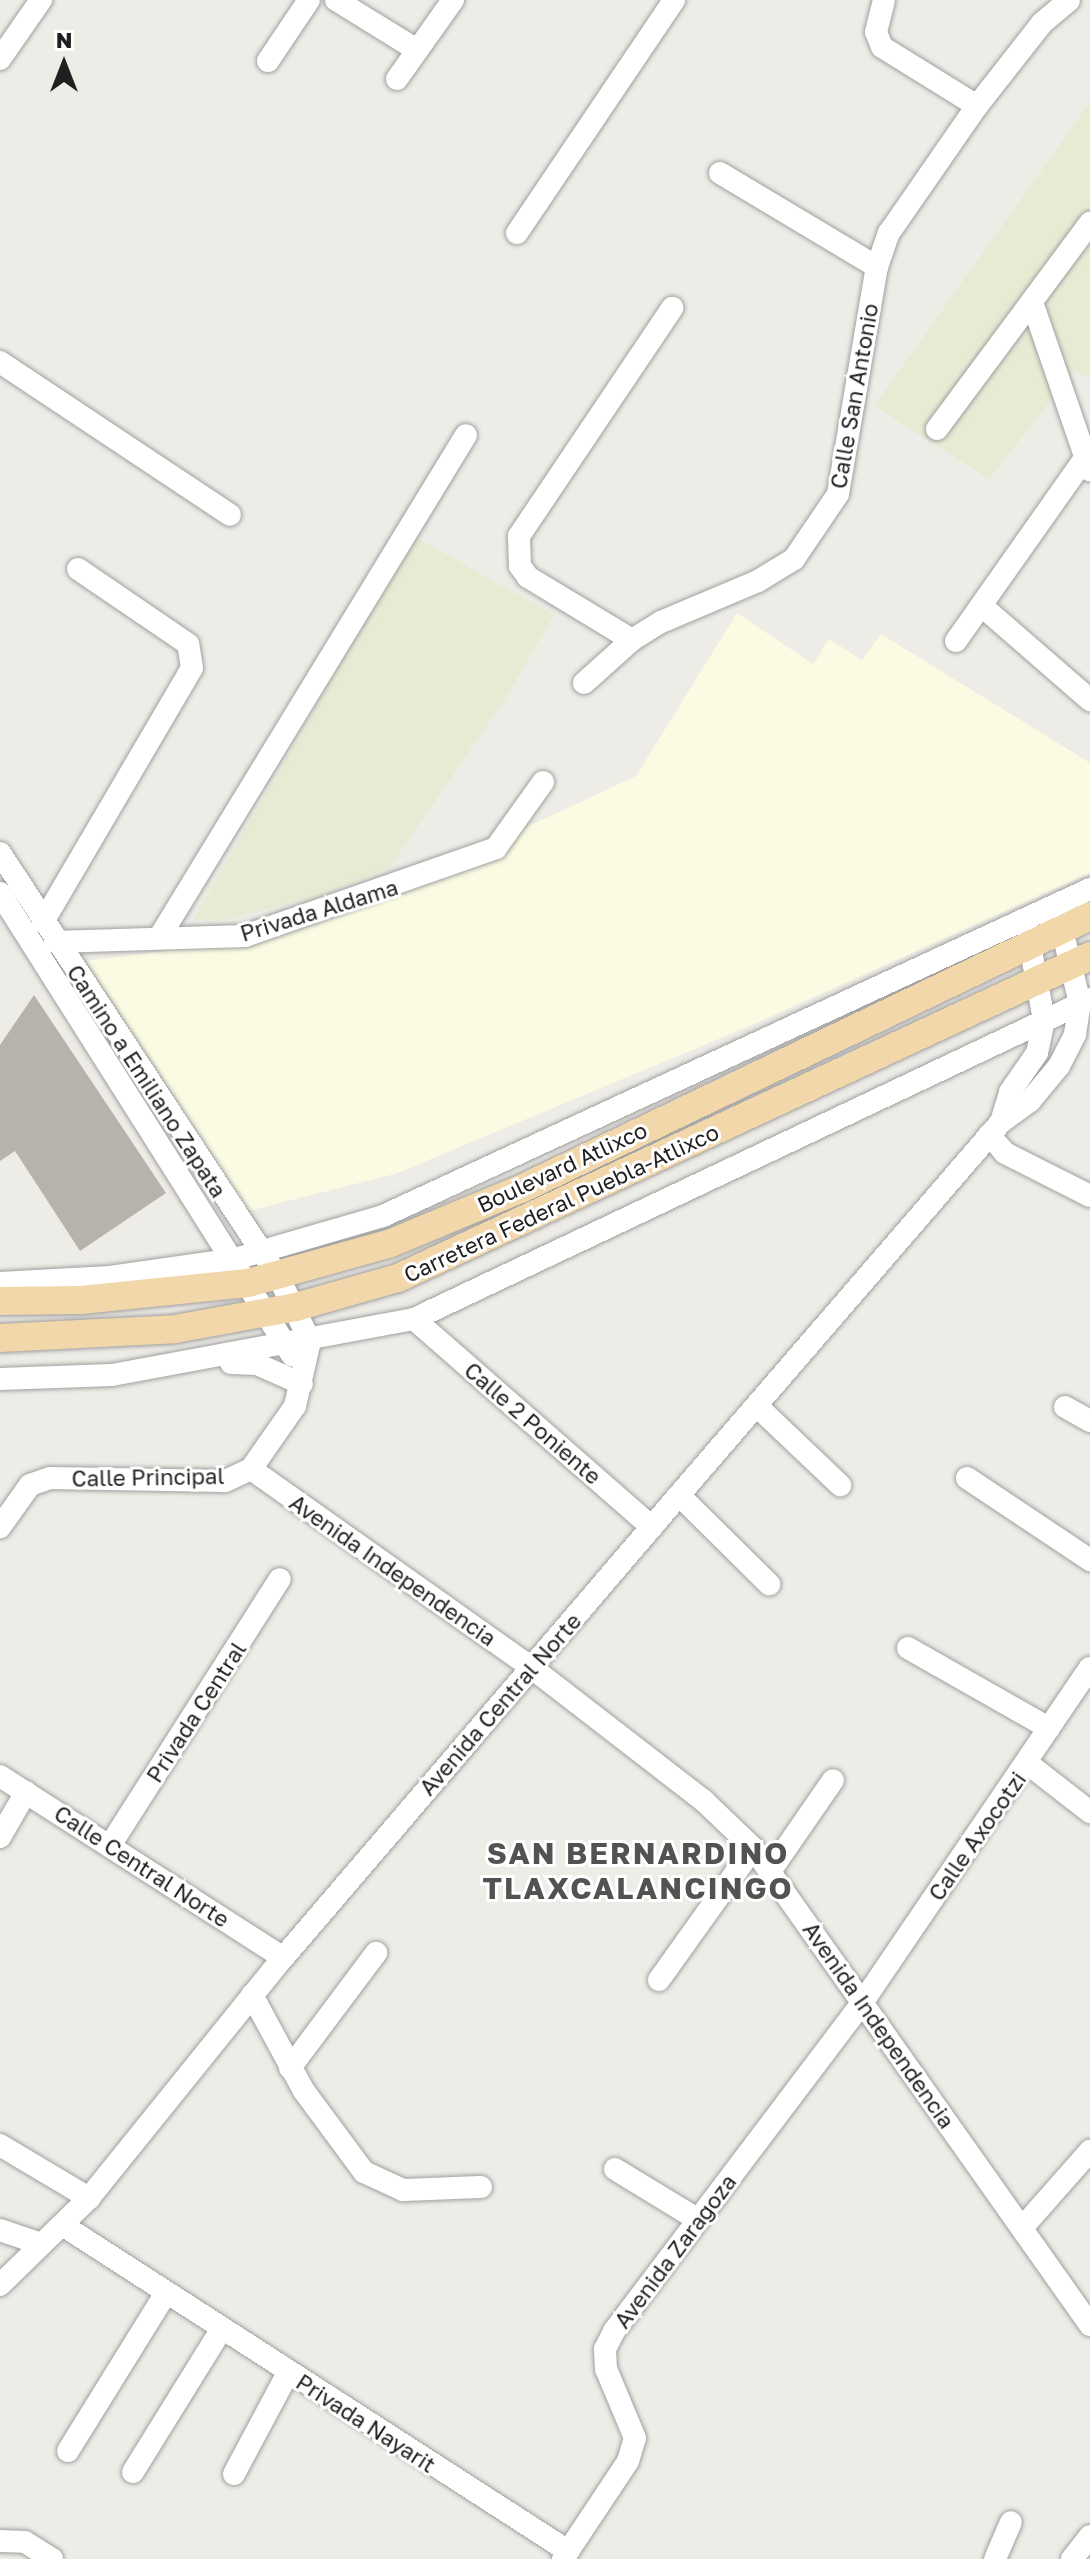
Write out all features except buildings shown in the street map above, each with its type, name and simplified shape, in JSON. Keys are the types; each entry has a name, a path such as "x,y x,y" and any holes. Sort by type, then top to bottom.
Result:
{"main road":[{"name":"Boulevard Atlixco","path":"0,1301 111,1298 242,1271 279,1278 391,1243 521,1189 1060,916 1090,916"},
{"name":"Carretera Federal Puebla-Atlixco","path":"0,1338 175,1329 296,1307 398,1278 1081,960"}],"street":[{"path":"0,59 41,0"},
{"path":"268,61 309,0"},
{"path":"336,0 417,50"},
{"path":"397,79 453,0"},
{"path":"517,233 674,0"},
{"path":"884,0 876,32 882,47 977,106"},
{"name":"Calle San Antonio","path":"584,683 632,640 794,559 830,506 845,469 877,267 889,233 977,106 1042,23 1069,0"},
{"path":"720,173 877,267"},
{"path":"937,429 1090,223"},
{"path":"956,641 1088,465 1032,302"},
{"path":"632,640 528,577 520,566 519,536 672,308"},
{"path":"0,362 230,515"},
{"path":"159,938 466,435"},
{"path":"3,905 38,915 192,668 188,644 78,569"},
{"path":"983,607 1090,700"},
{"name":"Privada Aldama","path":"55,942 245,936 496,848 543,782"},
{"name":"Camino a Emiliano Zapata","path":"0,853 55,942 296,1307"},
{"path":"1060,916 1090,889"},
{"name":"Camino a Emiliano Zapata","path":"3,905 242,1271 266,1313"},
{"name":"Avenida Central Norte","path":"0,2285 38,2243 64,2226 89,2198 283,1958 679,1495 995,1128 1030,1101 1059,1066 1075,1034 1085,1001 1081,960 1060,916"},
{"path":"0,1283 242,1271 262,1252 383,1216 1028,931"},
{"name":"Avenida Central Norte","path":"995,1128 1010,1092 1037,1053 1044,1020 1028,931"},
{"path":"0,1379 112,1375 310,1341 414,1319 1085,1001"},
{"path":"995,1128 1005,1153 1090,1196"},
{"path":"296,1307 310,1341"},
{"path":"266,1313 302,1377"},
{"name":"Calle 2 Poniente","path":"414,1319 652,1527"},
{"name":"Calle Principal","path":"0,1527 30,1485 50,1478 225,1481 251,1469 295,1406 310,1341"},
{"path":"198,1361 257,1364 302,1377"},
{"path":"757,1406 840,1485"},
{"path":"1065,1407 1090,1421"},
{"name":"Avenida Independencia","path":"251,1469 532,1668 704,1801 753,1848 1090,2325"},
{"path":"967,1478 1090,1560"},
{"path":"679,1495 769,1584"},
{"name":"Privada Central","path":"111,1844 280,1579"},
{"path":"908,1648 1049,1728"},
{"name":"Calle Axocotzi","path":"862,2003 1090,1668"},
{"path":"1027,1763 1090,1812"},
{"name":"Calle Central Norte","path":"0,1776 111,1844 283,1958"},
{"path":"771,1870 833,1780"},
{"path":"0,1837 26,1792"},
{"path":"659,1980 753,1848"},
{"path":"290,2068 376,1953"},
{"path":"252,1995 290,2068 364,2172 403,2190 481,2187"},
{"name":"Avenida Zaragoza","path":"565,2555 628,2461 635,2438 606,2369 605,2349 697,2219 862,2003"},
{"path":"0,2145 89,2198"},
{"path":"1022,2228 1090,2151"},
{"path":"615,2169 697,2219"},
{"name":"Privada Nayarit","path":"64,2226 565,2555"},
{"path":"0,2230 38,2243"},
{"path":"68,2451 166,2293"},
{"path":"133,2472 221,2330"},
{"path":"234,2474 288,2373"},
{"path":"995,2559 1011,2522"},
{"path":"1072,2559 1090,2536"},
{"path":"0,2541 25,2542 52,2559"}],"shaded area":[{"path":"1090,102 1090,379 1075,370 989,479 874,406"},
{"path":"414,536 554,615 506,698 390,867 323,896 227,919 193,920"},
{"path":"737,613 813,664 829,639 862,660 881,634 1090,763 1090,873 745,1028 395,1174 248,1211 86,961 196,947 510,835 636,776"}],"district":[{"name":"SAN BERNARDINO TLAXCALANCINGO","path":"638,1870"}]}
